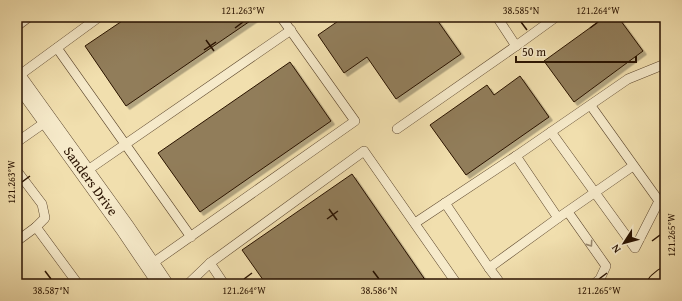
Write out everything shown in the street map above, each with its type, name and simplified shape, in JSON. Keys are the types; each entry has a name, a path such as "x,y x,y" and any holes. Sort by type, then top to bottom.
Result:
{"main road":[{"path":"659,284 665,279"}],"street":[{"name":"Sanders Drive","path":"17,78 163,284"}],"lane":[{"path":"17,26 29,17"},
{"path":"17,78 99,17"},
{"path":"150,265 355,121 281,17"},
{"path":"497,17 516,46"},
{"path":"397,129 556,17"},
{"path":"85,172 290,30"},
{"path":"57,48 191,237"},
{"path":"415,223 591,106 628,79 665,64"},
{"path":"551,132 635,248 659,201 591,106"},
{"path":"17,142 47,121"},
{"path":"188,284 210,263 364,151 457,284"},
{"path":"516,156 558,218"},
{"path":"489,268 594,192 633,166"},
{"path":"17,171 42,204 45,218 36,227 17,241"},
{"path":"445,203 498,280"},
{"path":"568,212 606,266 600,279 594,284"},
{"path":"36,227 78,284"},
{"path":"210,263 224,284"}],"building":[{"path":"128,17 256,17 126,106 85,46"},
{"path":"344,17 435,17 461,54 396,99 367,57 344,73 318,35"},
{"path":"605,17 618,17 643,51 574,102 544,61"},
{"path":"290,62 331,121 200,212 158,153"},
{"path":"520,76 549,117 466,175 430,125 487,85 494,95"},
{"path":"352,174 428,284 266,284 242,250"}]}
